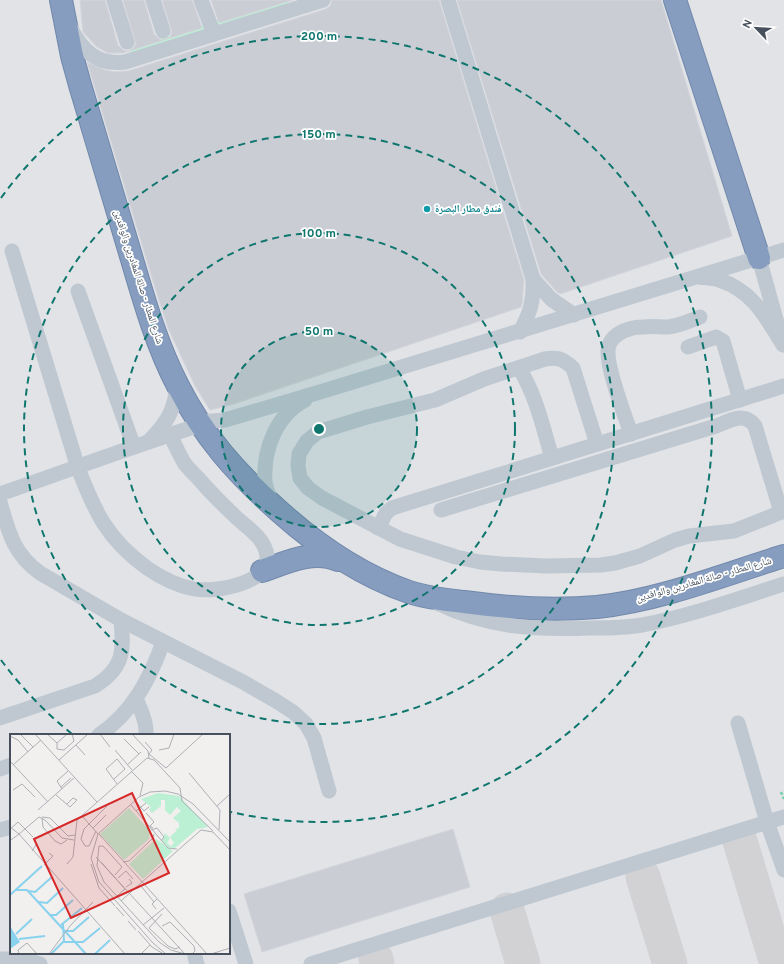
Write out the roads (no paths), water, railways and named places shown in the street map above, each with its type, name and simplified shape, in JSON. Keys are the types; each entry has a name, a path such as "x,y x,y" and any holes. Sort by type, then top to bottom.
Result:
{"highway":[{"path":"675,0 759,258"},
{"name":"شارع المطار - صالة المغادرين والوافدين","path":"63,9 80,85 141,292 156,336 177,384 216,448 235,469 304,534 355,568 410,592 440,599 516,608 554,609 596,607 638,600 784,556"},
{"path":"262,571 294,560 316,555 333,558 355,568"}],"lane":[{"path":"114,0 127,42"},
{"path":"153,0 162,31"},
{"path":"201,0 214,34"},
{"path":"63,9 78,42 100,60 116,63 125,62 214,34 298,4 323,0"},
{"path":"448,0 533,279 534,293 532,306 520,332"},
{"path":"12,250 78,468 95,510 104,524 124,549 148,568 175,583 194,589 209,590 225,588 254,578 262,571 266,562 266,551 262,543 255,534 221,502 186,465 170,435"},
{"path":"0,494 78,468 141,444 200,424 225,420 320,392 784,250"},
{"path":"759,258 784,346"},
{"path":"697,277 718,280 738,288 754,302 784,346"},
{"path":"533,279 551,298 574,315"},
{"path":"78,291 141,444"},
{"path":"631,434 608,362 609,345 613,338 622,332 633,328 643,326 669,327 700,317"},
{"path":"688,347 716,338 723,340 740,400"},
{"path":"441,510 738,418 744,418 751,420 755,426 783,511 734,531 689,536 675,540 629,559 601,565 546,566 480,562 426,548 400,539 378,528 308,488 300,478 298,466 299,454 307,441 318,432 366,417 435,400 484,379 545,359 556,358 566,361 573,368 597,444"},
{"path":"519,368 529,386 552,458"},
{"path":"141,444 164,426 175,401 177,384"},
{"path":"378,528 386,513 392,508 784,386"},
{"path":"272,505 265,483 265,460 271,438 283,418 300,403 320,392"},
{"path":"0,502 14,543 20,555 29,565 121,620 242,682 293,712 306,724 314,738 329,791"},
{"path":"410,592 454,612 496,624 523,628 558,629 640,626 679,616 784,584"},
{"path":"0,718 95,686 107,679 117,667 122,654 123,640 121,620"},
{"path":"100,734 111,727 136,699 151,671 163,642"},
{"path":"136,699 142,713 146,734"},
{"path":"738,723 767,822 784,870"},
{"path":"0,769 10,765"},
{"path":"310,964 784,817"},
{"path":"0,830 10,827"},
{"path":"230,914 246,964"},
{"path":"1,959 22,959 40,964"}],"place":[{"name":"فندق مطار البصرة","path":"427,209"}]}
